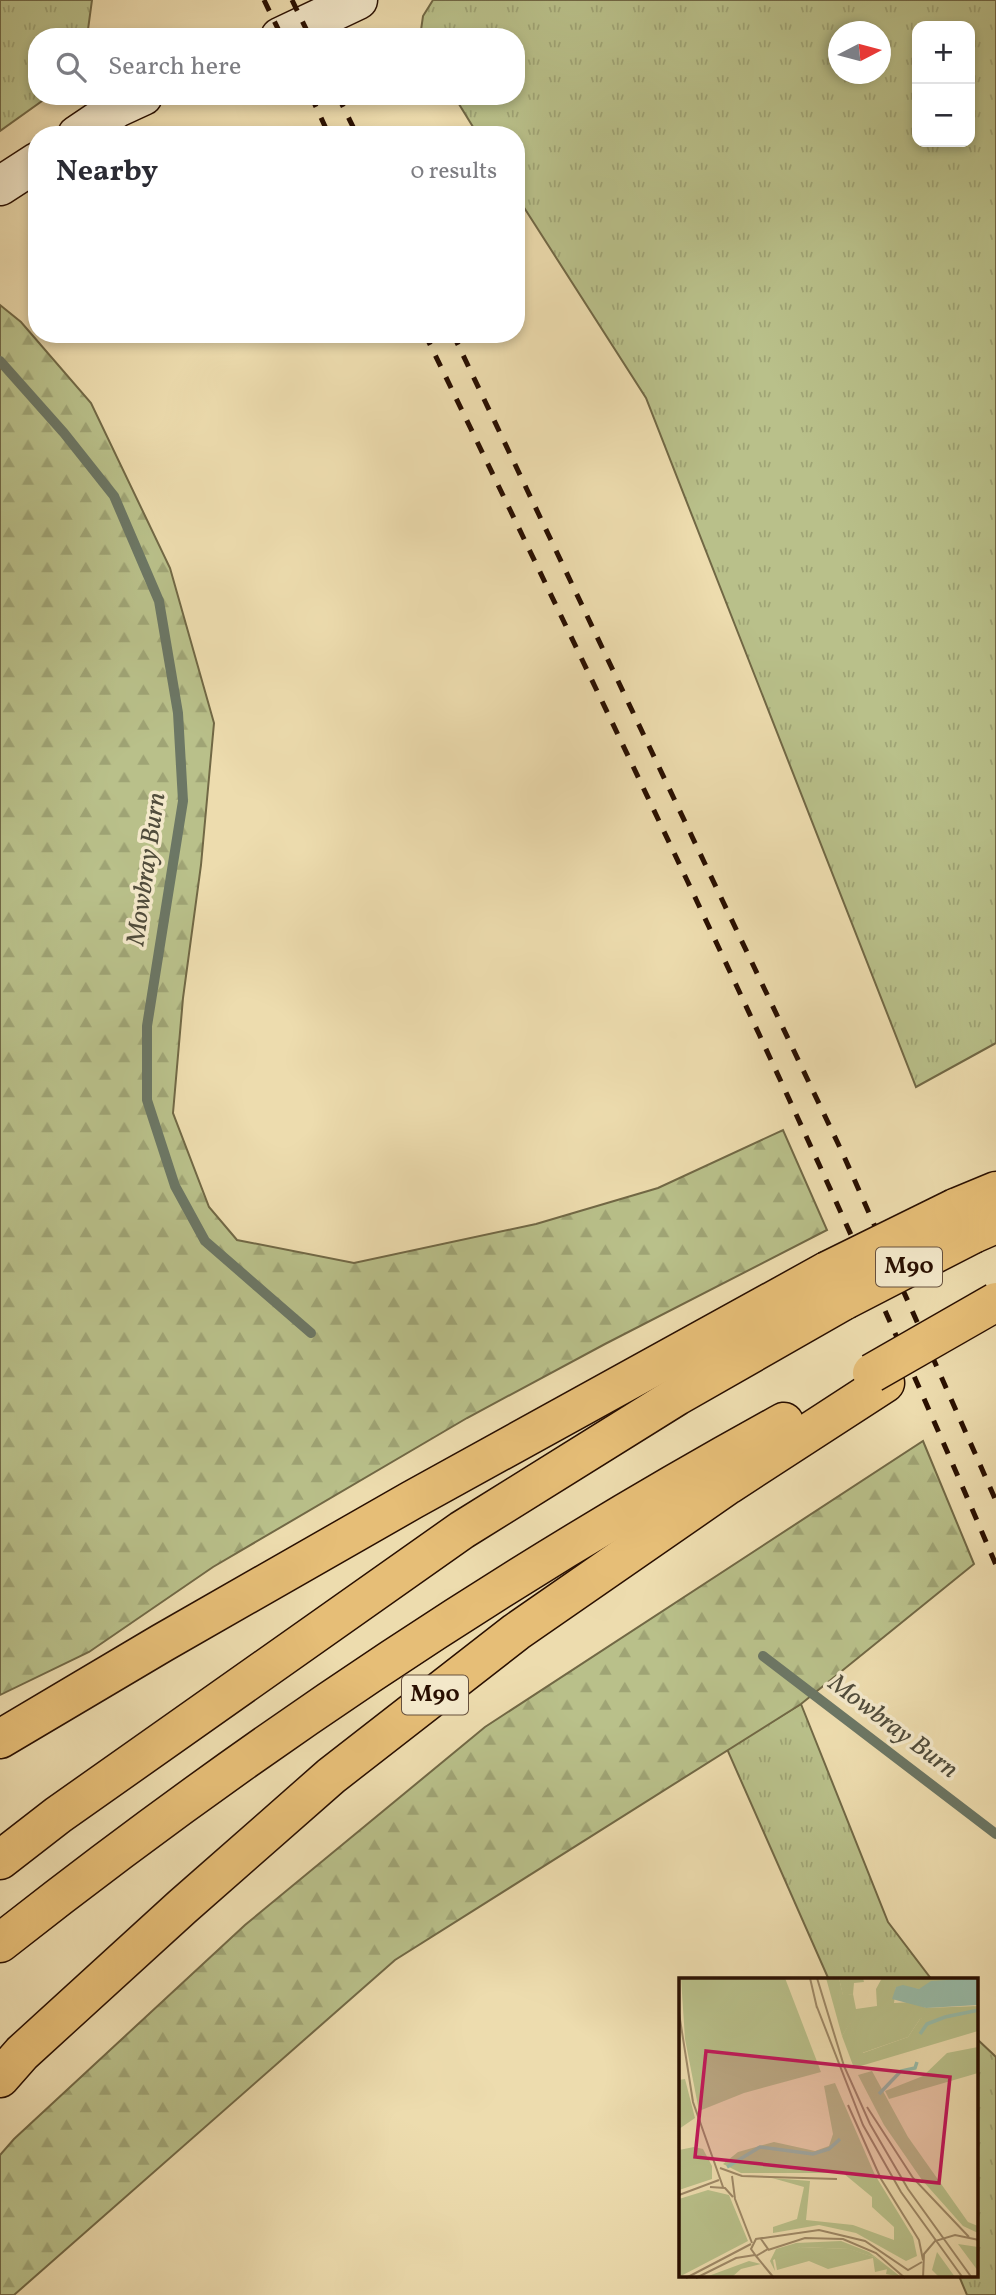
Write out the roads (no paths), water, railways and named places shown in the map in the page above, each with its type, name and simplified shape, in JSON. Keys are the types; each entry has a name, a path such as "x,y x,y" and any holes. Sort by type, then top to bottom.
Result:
{"highway":[{"name":"M90","path":"0,1739 412,1500 836,1286 975,1222 996,1191"},
{"name":"M90","path":"0,1860 58,1815 462,1530 677,1396 836,1286"},
{"name":"M90","path":"0,2078 22,2053 182,1907 342,1768 516,1632 878,1378 996,1302"},
{"name":"M90","path":"0,1943 93,1869 259,1749 483,1599 712,1461 996,1319"}],"street":[{"path":"300,28 358,0"},
{"path":"90,126 124,105"},
{"path":"0,186 28,168"}],"waterway":[{"name":"Mowbray Burn","path":"0,361 64,433 114,496 159,601 178,713 183,801 147,1026 147,1100 175,1186 205,1241 311,1333"},
{"name":"Mowbray Burn","path":"763,1656 996,1834"}],"railway":[{"path":"264,0 278,28"},
{"path":"292,0 306,28"},
{"path":"315,105 325,126"},
{"path":"342,105 353,126"},
{"path":"429,343 646,793 789,1100 860,1254 996,1565"},
{"path":"457,343 843,1154 996,1501"}]}
